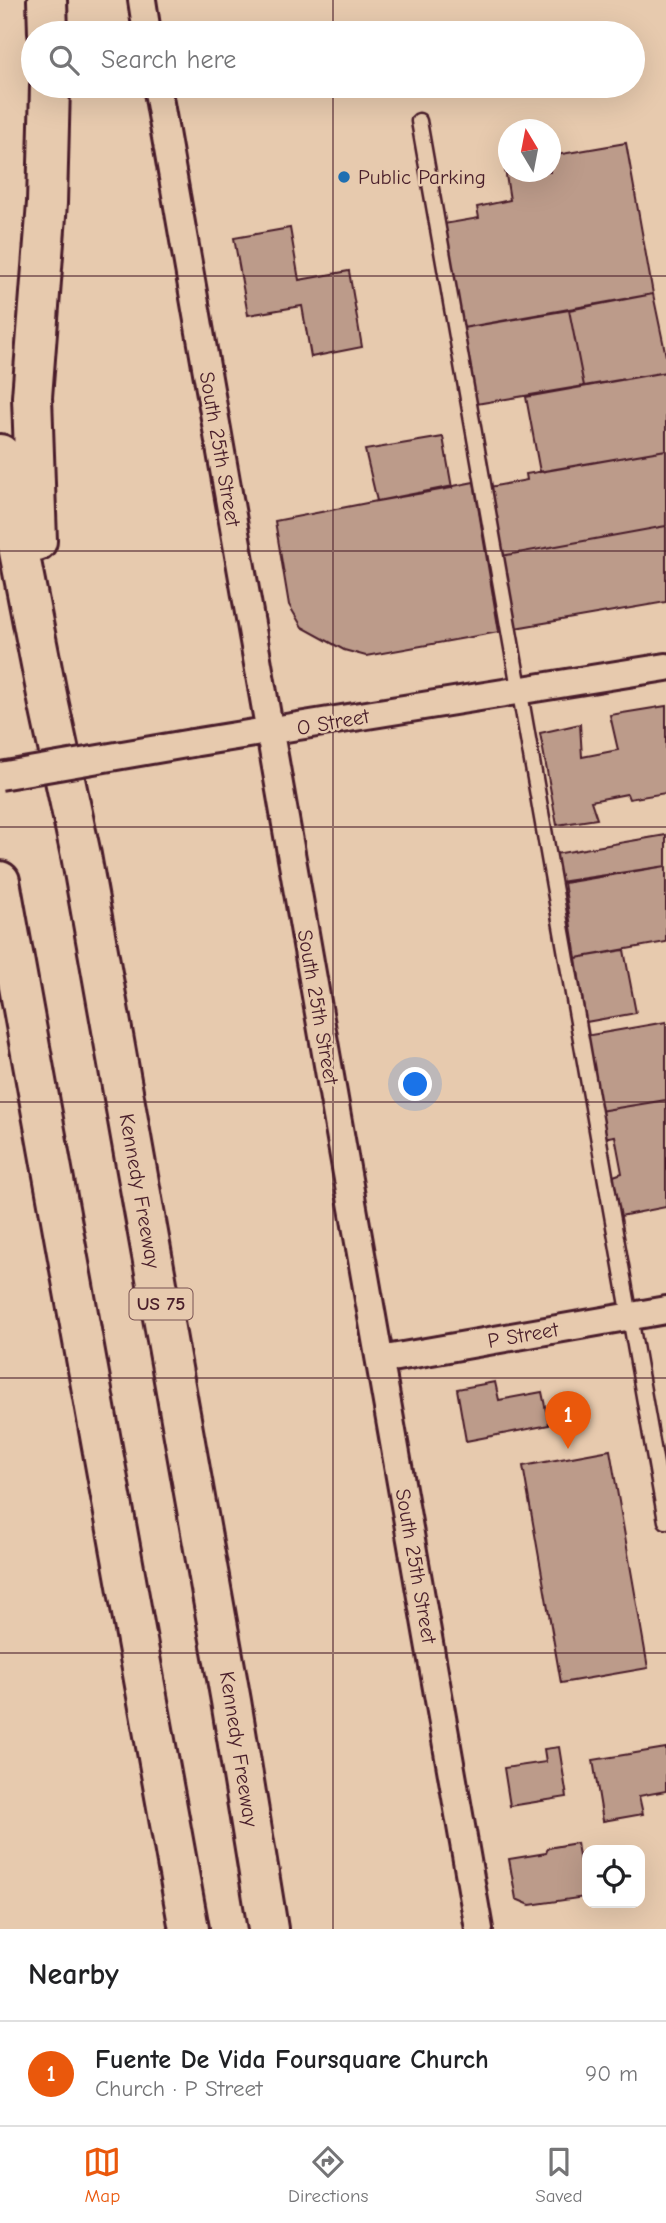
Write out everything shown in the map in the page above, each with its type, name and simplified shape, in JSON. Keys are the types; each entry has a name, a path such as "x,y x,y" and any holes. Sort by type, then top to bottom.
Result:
{"highway":[{"path":"47,0 48,21"},
{"path":"48,705 35,505 32,397 47,203 50,98"},
{"name":"Kennedy Freeway","path":"0,454 48,705 81,855 268,1921"},
{"path":"0,881 189,1929"}],"street":[{"path":"142,0 146,21"},
{"name":"South 25th Street","path":"159,98 478,1929"},
{"name":"O Street","path":"0,776 666,667"},
{"name":"P Street","path":"380,1360 666,1310"}],"lane":[{"path":"419,121 666,1521"}],"building":[{"path":"626,143 653,294 457,329 438,225 479,218 477,207 510,200 507,182 561,182 561,154"},
{"path":"290,228 299,280 349,271 362,347 311,357 302,306 248,315 234,238"},
{"path":"653,294 666,356 666,372 584,386 569,310"},
{"path":"569,310 584,386 470,405 457,329"},
{"path":"666,372 666,450 540,472 526,397"},
{"path":"443,437 452,488 377,501 365,450"},
{"path":"666,450 666,526 496,557 484,488 527,480 526,474"},
{"path":"474,482 499,632 366,656 344,650 302,627 289,605 275,521"},
{"path":"666,526 666,602 509,629 496,557"},
{"path":"666,706 666,793 629,799 627,794 591,801 597,819 557,825 540,733 580,724 582,757 618,750 610,715"},
{"path":"666,835 666,866 559,882 555,854"},
{"path":"666,866 666,942 576,958 564,883"},
{"path":"624,950 636,1013 586,1022 576,958"},
{"path":"666,1022 666,1100 599,1111 585,1036"},
{"path":"666,1100 666,1207 615,1217 608,1178 622,1173 615,1136 602,1138 599,1111"},
{"path":"495,1382 499,1400 542,1392 549,1425 466,1441 457,1389"},
{"path":"610,1450 648,1668 561,1683 523,1466"},
{"path":"559,1747 567,1797 510,1806 504,1768 546,1762 544,1749"},
{"path":"666,1748 666,1791 639,1796 643,1814 603,1821 593,1760"},
{"path":"577,1843 582,1897 530,1905 516,1899 509,1859 546,1853 548,1848"}],"place":[{"name":"Public Parking","path":"344,177"},
{"name":"Fuente De Vida Foursquare Church","path":"568,1449"}]}
